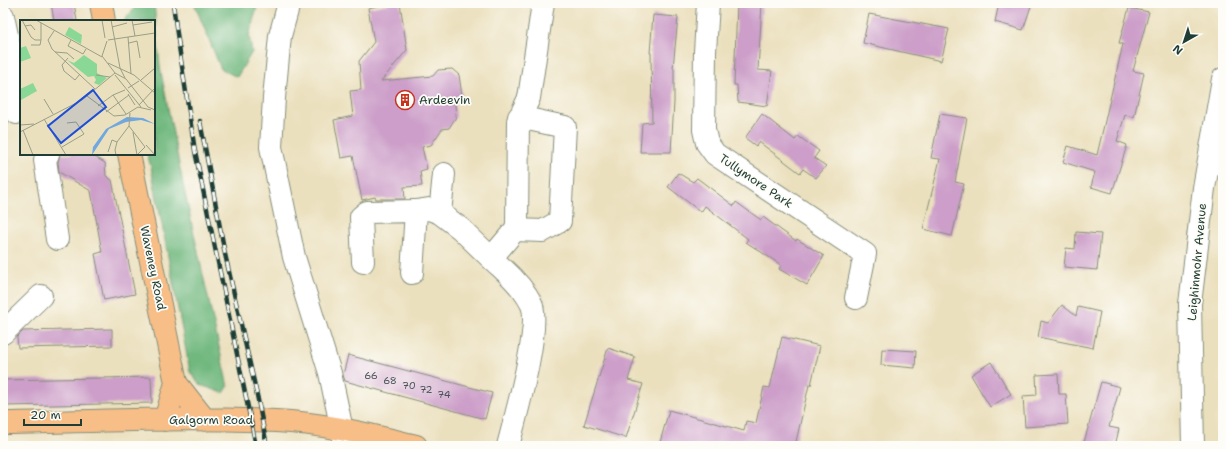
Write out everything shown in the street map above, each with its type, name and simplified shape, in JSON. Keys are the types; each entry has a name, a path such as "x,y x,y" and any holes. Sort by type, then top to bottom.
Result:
{"main road":[{"path":"101,3 104,20"},
{"name":"Waveney Road","path":"129,155 176,383 205,420"},
{"name":"Waveney Road","path":"165,420 176,383"},
{"name":"Galgorm Road","path":"3,423 165,420 277,421 343,438 416,446"}],"street":[{"path":"289,3 280,36 274,98 272,147 294,257 330,374 343,438"},
{"path":"494,261 492,258 494,254 515,230 517,225 518,121 529,98 543,3"},
{"name":"Tullymore Park","path":"708,3 705,52 704,130 707,143 715,154 865,254 856,298"},
{"path":"3,16 18,88 14,112"},
{"name":"Leighinmohr Avenue","path":"1193,446 1190,304 1204,188 1223,79"},
{"path":"515,230 543,231 560,220 565,127 519,117"},
{"path":"47,155 44,160 57,239"},
{"path":"440,213 444,174"},
{"path":"363,262 361,217 367,212 416,211 429,209 440,213 461,229 514,278 532,304 534,313 533,335 508,446"},
{"path":"412,274 416,211"},
{"path":"3,333 41,296"}],"green space":[{"path":"133,3 154,3 160,67 184,189 228,387 224,393 200,385 190,372 151,167 147,155 155,155 155,20 125,20 134,9"},
{"path":"194,3 258,3 249,36 252,52 237,77 221,69"}],"building":[{"path":"51,3 74,3 77,20 54,20"},
{"name":"Ardeevin","path":"392,3 400,3 407,50 381,81 433,76 438,70 452,69 459,75 462,96 455,105 456,117 449,128 442,129 431,145 422,147 427,169 420,171 422,186 404,187 405,199 376,199 375,197 362,200 353,156 341,158 334,120 353,116 350,91 361,90 359,61 374,42 368,8"},
{"path":"737,3 762,3 758,70 772,71 767,106 738,102 737,85 734,85"},
{"path":"999,3 1032,3 1023,30 995,22"},
{"path":"1129,8 1149,12 1133,71 1144,73 1134,117 1125,115 1117,141 1127,145 1112,193 1091,187 1095,172 1063,162 1068,146 1097,155 1123,44 1119,43"},
{"path":"869,14 949,29 941,61 863,43"},
{"path":"653,15 678,17 673,68 674,102 671,152 640,152 642,123 652,122 650,53"},
{"path":"762,114 795,140 798,136 819,151 814,158 826,166 816,178 803,169 800,173 759,142 756,146 745,138"},
{"path":"940,114 967,118 955,182 964,184 952,236 923,229 940,159 931,158"},
{"path":"60,155 92,155 105,163 106,176 112,180 135,294 104,300 95,254 102,252 91,191 59,172 58,162"},
{"path":"678,173 693,182 697,178 734,206 736,202 761,220 763,217 796,241 797,239 824,256 807,285 779,269 781,265 746,242 748,239 705,206 701,212 668,187"},
{"path":"1076,232 1101,234 1097,270 1064,267 1066,248 1075,249"},
{"path":"1062,305 1076,316 1078,307 1100,312 1093,348 1038,337 1041,321 1048,323"},
{"path":"112,329 112,346 18,348 17,337 23,331"},
{"path":"782,337 820,346 811,385 809,385 795,446 659,446 669,410 744,431 746,421 756,423 764,387 770,388"},
{"path":"608,348 635,357 628,380 643,384 626,438 584,425"},
{"path":"882,349 916,351 915,368 881,365"},
{"path":"348,355 492,393 485,419 345,381 343,375"},
{"path":"991,362 1011,394 990,407 971,375"},
{"path":"1058,374 1059,394 1066,394 1068,424 1025,427 1023,396 1037,395 1036,375"},
{"path":"151,377 152,403 3,406 3,380"},
{"path":"1101,382 1120,387 1109,427 1119,429 1115,446 1083,446"}],"railway":[{"path":"173,3 195,151 256,446"},
{"path":"200,121 225,254 267,446"}],"place":[{"name":"Ardeevin","path":"405,100"}]}
